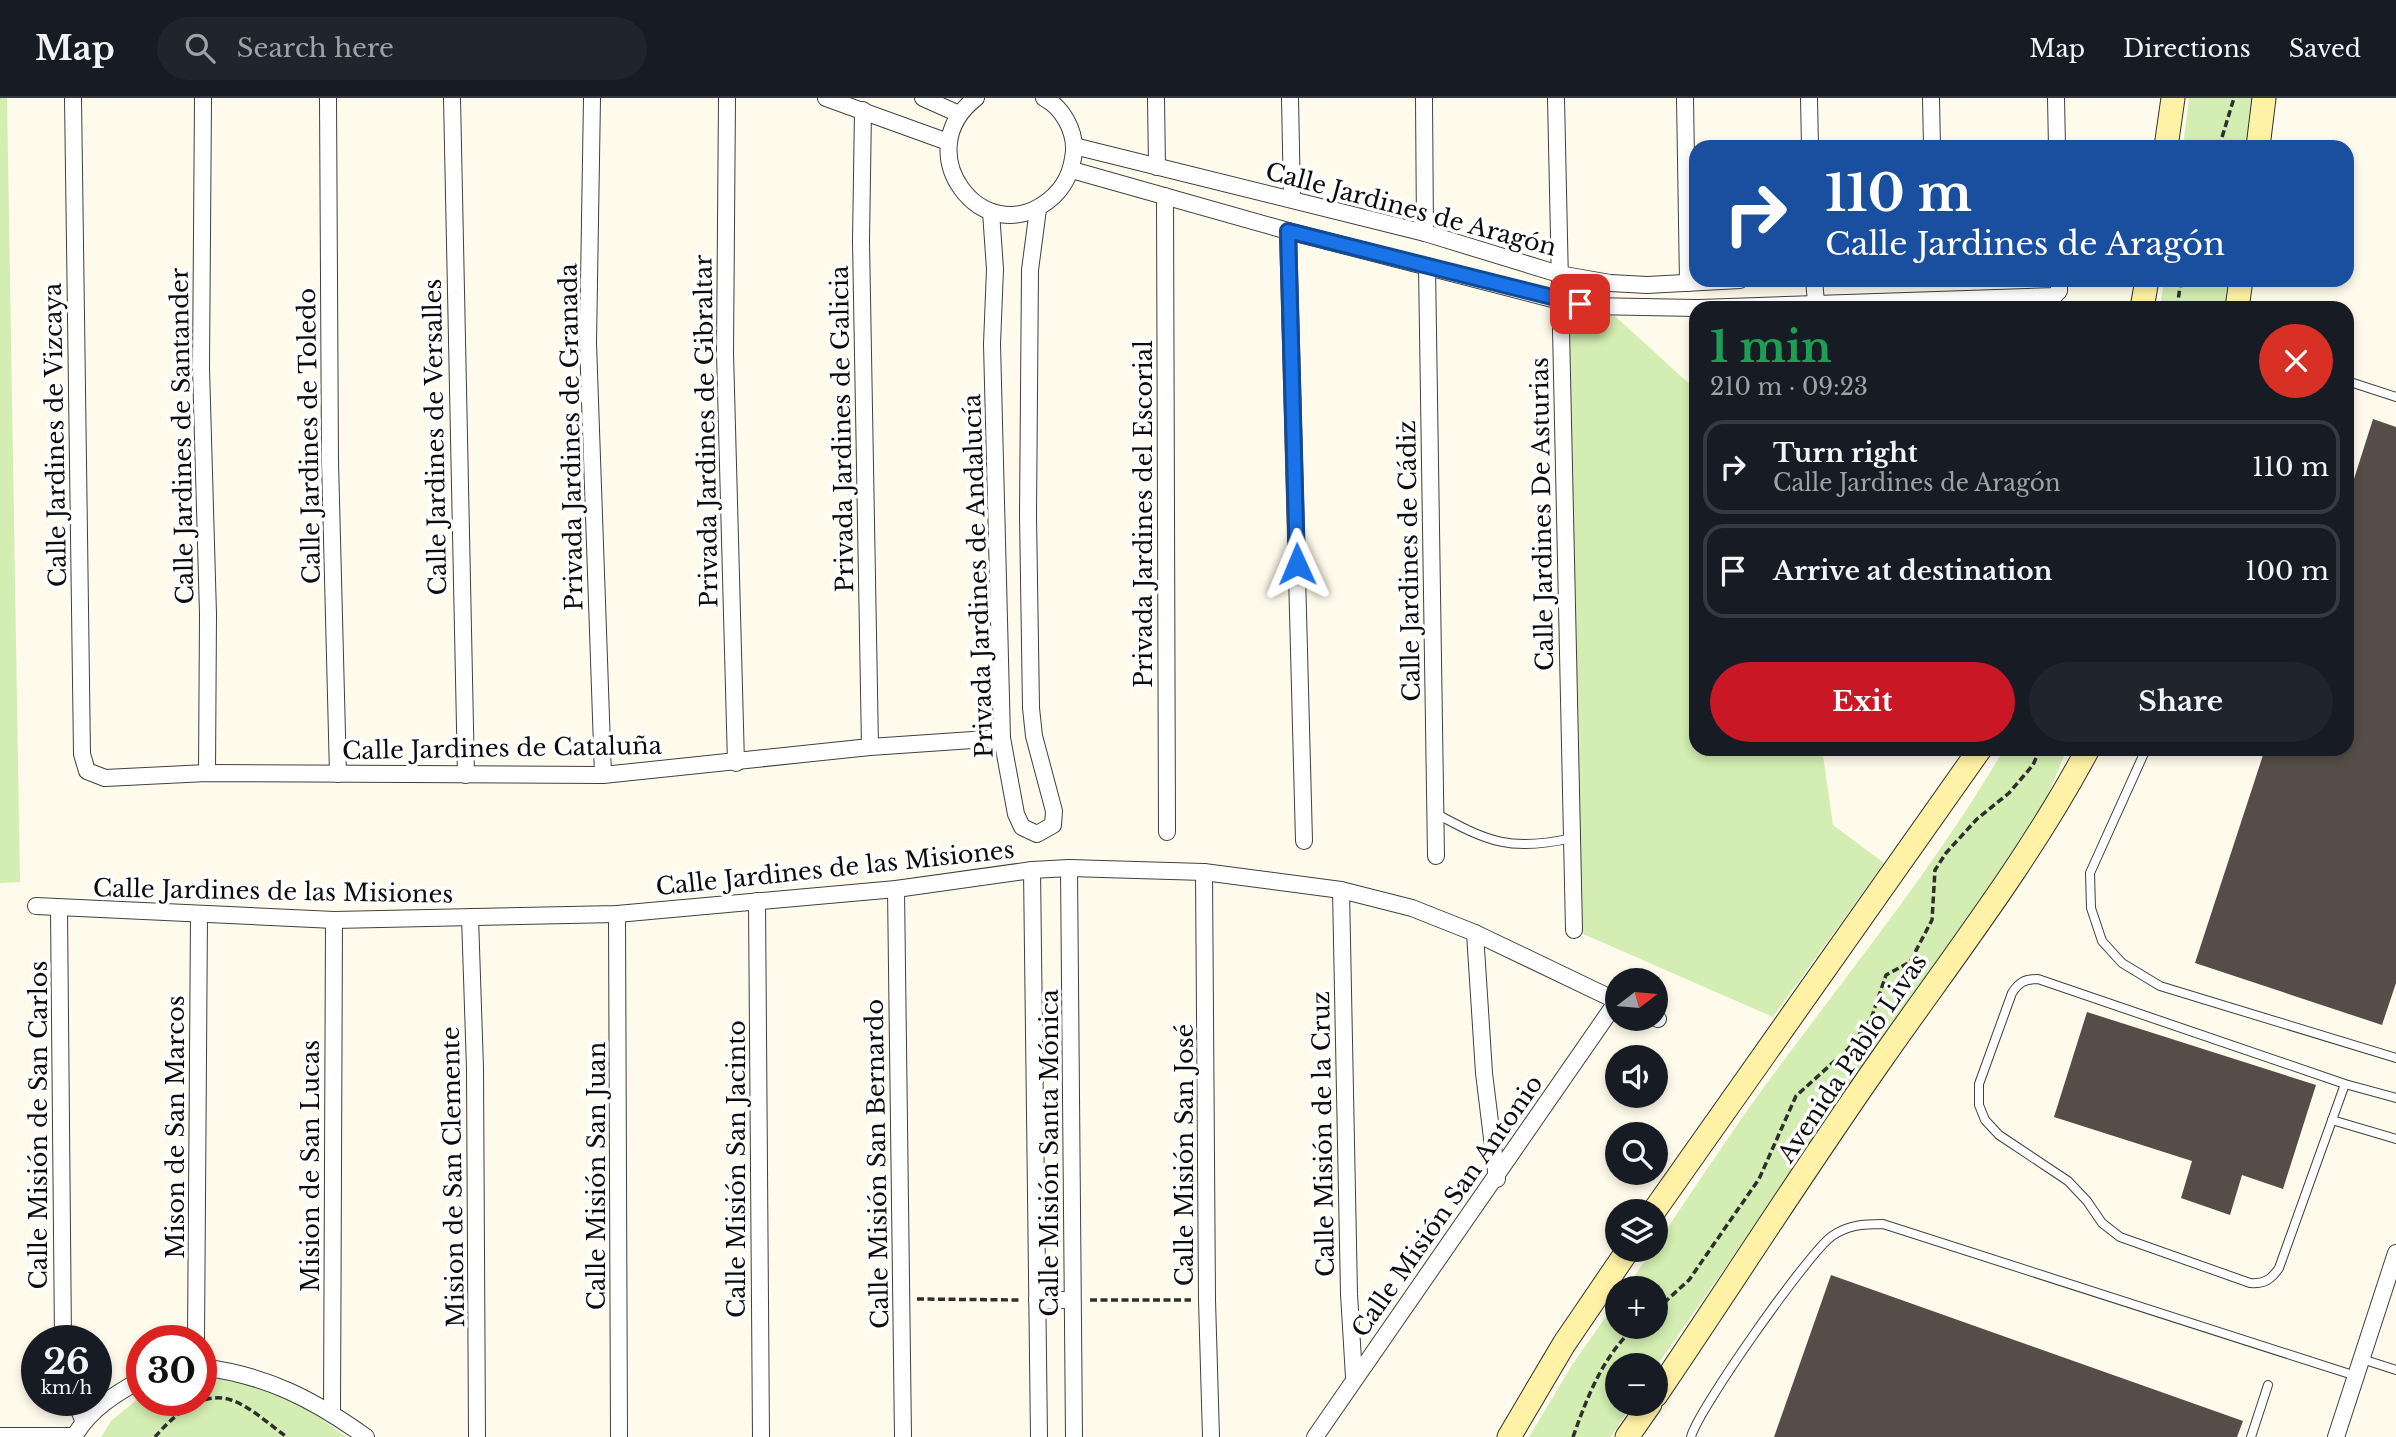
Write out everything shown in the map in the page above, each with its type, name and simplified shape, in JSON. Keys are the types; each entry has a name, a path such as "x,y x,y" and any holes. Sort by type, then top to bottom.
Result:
{"main road":[{"path":"2167,140 2173,98"},
{"path":"2259,140 2264,98"},
{"path":"1662,1199 1975,756"},
{"name":"Avenida Pablo Livas","path":"1668,1377 1867,1080 2023,857 2084,756"},
{"path":"1509,1437 1564,1344 1620,1262"},
{"path":"1627,1437 1642,1416"}],"street":[{"name":"Calle Jardines de Vizcaya","path":"73,98 82,754 87,771"},
{"name":"Calle Jardines de Santander","path":"203,98 201,368 208,614 207,773"},
{"name":"Calle Jardines de Toledo","path":"328,98 330,461 338,774"},
{"name":"Calle Jardines de Versalles","path":"452,98 466,775"},
{"name":"Privada Jardines de Granada","path":"592,98 588,342 603,775"},
{"name":"Privada Jardines de Gibraltar","path":"727,98 725,353 736,763"},
{"path":"826,98 948,142"},
{"path":"923,98 959,114"},
{"path":"976,98 959,114 948,142 948,164 957,184 971,201 990,212 1014,215 1038,209 1059,193 1072,170 1074,146 1071,130 1063,114 1044,98"},
{"path":"1156,98 1157,167"},
{"path":"1290,98 1292,198"},
{"path":"1424,98 1425,233"},
{"name":"Calle Jardines De Asturias","path":"1556,98 1574,930"},
{"path":"1685,98 1688,283"},
{"path":"1809,98 1810,140"},
{"path":"1931,98 1932,140"},
{"path":"2056,98 2057,140"},
{"name":"Privada Jardines de Galicia","path":"863,110 861,241 870,747"},
{"name":"Calle Jardines de Aragón","path":"1074,146 1425,233 1559,274 1610,283 1688,283"},
{"name":"Calle Jardines de Aragón","path":"1072,170 1288,231 1560,301 1588,306 1689,308"},
{"name":"Privada Jardines del Escorial","path":"1165,196 1167,832"},
{"name":"Privada Jardines de Andalucía","path":"990,212 995,269 992,344 1002,738 1019,823 1029,832 1046,831 1053,825 1054,811 1034,736 1031,708 1028,542 1030,270 1038,209"},
{"path":"1288,231 1304,841"},
{"name":"Calle Jardines de Cádiz","path":"1427,266 1436,856"},
{"name":"Calle Jardines de Aragón","path":"1856,301 2054,296 2058,287"},
{"name":"Calle Jardines de Cataluña","path":"87,771 105,778 207,773 603,775 870,747 1002,738"},
{"name":"Calle Jardines de las Misiones","path":"36,906 334,920 617,914 896,890 1032,870 1069,868 1204,872 1341,890 1412,908 1475,933 1605,995"},
{"name":"Calle Misión Santa Mónica","path":"1069,868 1074,1437"},
{"name":"Calle Misión Santa Mónica","path":"1032,870 1039,1437"},
{"name":"Calle Misión San José","path":"1204,872 1207,1300 1211,1437"},
{"name":"Calle Misión San Bernardo","path":"896,890 903,1437"},
{"name":"Calle Misión de la Cruz","path":"1341,890 1349,1294 1354,1377"},
{"name":"Calle Misión San Jacinto","path":"757,901 761,1437"},
{"name":"Calle Misión de San Carlos","path":"60,909 62,1325"},
{"name":"Calle Misión San Juan","path":"617,914 619,1437"},
{"name":"Mison de San Marcos","path":"196,1325 199,915"},
{"name":"Mision de San Clemente","path":"470,918 475,1068 477,1437"},
{"name":"Mision de San Lucas","path":"332,1413 334,920"},
{"path":"1475,933 1484,1073 1497,1179"},
{"name":"Calle Misión San Antonio","path":"1315,1437 1354,1377 1497,1179 1605,1019"},
{"path":"2336,1437 2396,1253"},
{"path":"1037,1300 1072,1300"},
{"path":"217,1369 241,1372 265,1381 332,1413 366,1437"},
{"path":"0,1436 75,1436 83,1420 126,1390"},
{"path":"81,1416 83,1420"}],"lane":[{"path":"2354,383 2396,397"},
{"path":"2143,756 2090,873 2091,908 2102,941 2122,963 2160,986 2396,1058"},
{"path":"1435,813 1475,835 1503,844 1539,846 1572,838"},
{"path":"2345,1084 2280,1268 2272,1278 2261,1283 2250,1283 2120,1237 2102,1223 2087,1201 2068,1181 1999,1135 1985,1120 1979,1105 1979,1084 2012,993 2018,984 2038,979 2345,1084 2396,1098"},
{"path":"2333,1120 2396,1139"},
{"path":"1691,1437 1710,1402 1806,1262 1831,1237 1854,1225 1883,1224 2356,1376"},
{"path":"2362,1359 2396,1370"},
{"path":"2250,1437 2268,1385"}],"path":[{"path":"2221,140 2234,98"},
{"path":"1668,1299 1689,1280 1759,1179 1796,1096 1848,1049 1871,1019 1886,975 1910,962 1932,920 1935,870 1977,819 2009,793 2033,765 2037,756"},
{"path":"902,1299 1037,1300"},
{"path":"1072,1300 1207,1300"},
{"path":"1573,1437 1589,1391 1621,1339"},
{"path":"155,1437 176,1412 208,1400 230,1400 287,1437"}],"green space":[{"path":"0,98 7,98 20,882 0,883"},
{"path":"2189,98 2252,98 2249,140 2184,140"},
{"path":"2163,287 2230,287 2228,301 2161,301"},
{"path":"1560,301 1605,307 1689,384 1689,756 1823,756 1833,825 1884,863 1773,1017 1668,971 1668,968 1661,968 1574,930"},
{"path":"2000,756 2064,756 2039,816 1666,1353 1605,1353 1605,1416 1624,1416 1611,1437 1529,1437 1572,1365 1605,1318 1605,1339 1668,1339 1668,1276 1634,1276 1644,1262 1668,1262 1668,1227 1749,1108 1950,835"},
{"path":"217,1379 257,1388 287,1399 346,1437 101,1437 111,1421 126,1409 126,1416 217,1416"}],"building":[{"path":"2373,419 2396,427 2396,983 2382,1025 2195,963 2263,756 2354,756 2354,479"},
{"path":"2087,1012 2316,1085 2283,1189 2242,1175 2230,1215 2181,1198 2192,1161 2054,1117"},
{"path":"1831,1275 2243,1421 2237,1437 1774,1437"}],"route":[{"path":"1297,564 1288,231 1580,304"}]}
